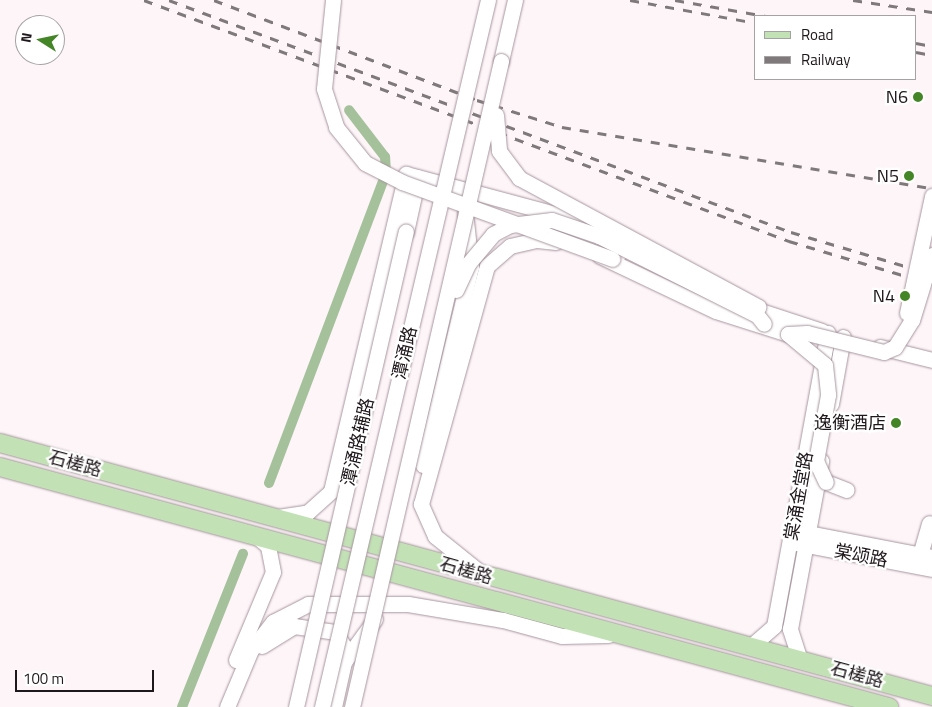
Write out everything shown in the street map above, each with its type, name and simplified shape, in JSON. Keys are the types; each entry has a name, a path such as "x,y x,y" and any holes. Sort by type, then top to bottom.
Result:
{"main road":[{"name":"石槎路","path":"0,443 488,578 932,696"},
{"name":"石槎路","path":"0,467 889,707"}],"street":[{"path":"334,0 324,89 336,127 366,163 402,182 612,259 716,310 764,324 932,360"},
{"name":"潭涌路","path":"322,707 488,0"},
{"name":"潭涌路","path":"352,707 515,0"},
{"path":"502,61 495,138 519,178 760,306 793,329 825,365 828,384 816,468 826,482 846,490"},
{"path":"271,517 308,512 331,491 406,174 460,187 529,210 570,218 793,329 884,352 900,341 921,298 932,255"},
{"name":"潭涌路辅路","path":"296,707 418,177"},
{"path":"460,187 471,241 471,267 420,481 421,504 435,536 488,578"},
{"path":"900,341 932,196"},
{"path":"434,358 457,287 480,246 510,225 532,220 569,223 599,236 757,316 764,324"},
{"path":"471,267 496,245 539,226 563,229 745,315 835,340"},
{"path":"421,504 467,332 487,266 510,246 551,241 612,259"},
{"name":"棠涌金堂路","path":"800,660 790,629 799,538 835,340"},
{"path":"926,556 929,524"},
{"path":"216,707 273,572 268,546 256,536"},
{"name":"棠涌金堂路","path":"750,647 774,626 799,538"},
{"name":"棠颂路","path":"799,538 926,556"},
{"name":"棠颂路","path":"799,538 932,569"},
{"path":"227,707 238,677 251,650 273,622 293,609 308,604 408,604 503,620 562,636 621,634"},
{"path":"344,662 365,628 382,613 408,604"},
{"path":"238,677 275,634 294,626 335,632 343,646 344,662 334,707"}],"waterway":[{"path":"269,483 386,174 385,157 349,110"},
{"path":"182,707 243,554"}],"railway":[{"path":"144,0 789,241 932,284"},
{"path":"169,0 791,232 932,274"},
{"path":"214,0 477,100 562,127 932,188"},
{"path":"630,0 754,23"},
{"path":"675,0 760,15"},
{"path":"853,0 932,12"},
{"path":"917,43 932,46"},
{"path":"917,52 932,55"}],"place":[{"name":"N6","path":"918,97"},
{"name":"N5","path":"909,176"},
{"name":"N4","path":"905,296"},
{"name":"逸衡酒店","path":"896,423"}]}
